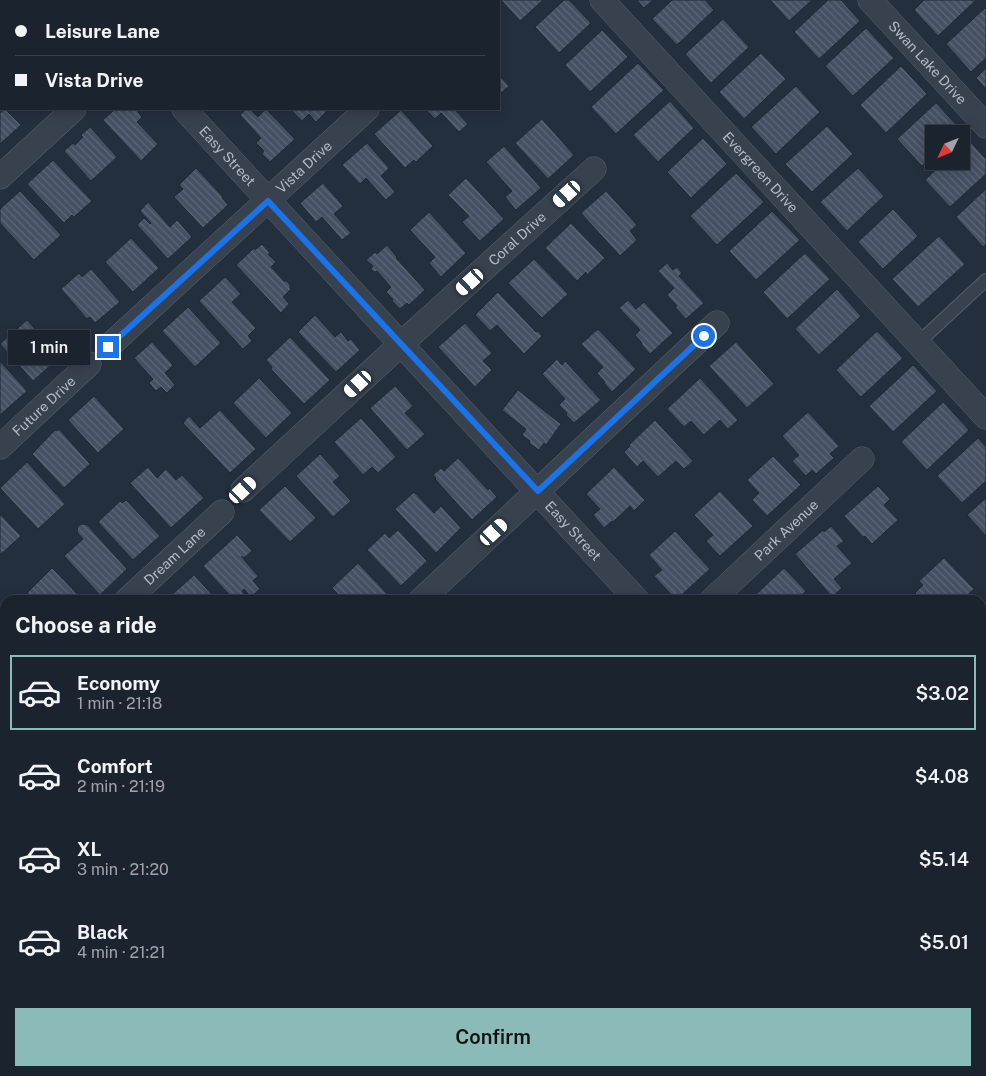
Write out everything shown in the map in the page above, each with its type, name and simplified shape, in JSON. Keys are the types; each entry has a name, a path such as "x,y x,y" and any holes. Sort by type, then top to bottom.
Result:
{"street":[{"name":"Evergreen Drive","path":"602,0 986,417"},
{"name":"Swan Lake Drive","path":"870,0 986,126"},
{"path":"0,177 73,110"},
{"name":"Easy Street","path":"185,110 632,595"},
{"name":"Vista Drive","path":"108,347 366,110"},
{"name":"Coral Drive","path":"243,490 594,169"},
{"path":"426,595 718,323"},
{"name":"Future Drive","path":"0,447 89,364"},
{"name":"Park Avenue","path":"717,595 862,459"},
{"name":"Dream Lane","path":"132,595 222,512"}],"lane":[{"path":"918,343 986,280"}],"building":[{"path":"501,0 543,0 520,21"},
{"path":"564,0 569,0 591,23 559,53 535,27"},
{"path":"637,0 653,0 644,8"},
{"path":"672,0 705,0 714,10 677,45 652,19"},
{"path":"770,0 812,0 789,21"},
{"path":"828,0 841,0 860,21 819,59 794,32"},
{"path":"924,0 976,0 938,36 914,10"},
{"path":"985,8 986,58 971,72 946,44"},
{"path":"723,19 749,47 711,83 685,54"},
{"path":"866,28 894,58 853,96 825,66"},
{"path":"602,30 628,57 590,92 565,65"},
{"path":"761,53 786,79 744,119 719,92"},
{"path":"638,63 664,90 616,134 591,107"},
{"path":"901,66 927,94 886,133 860,105"},
{"path":"986,68 986,89 976,78"},
{"path":"500,76 509,86 500,94"},
{"path":"796,86 820,112 776,154 751,127"},
{"path":"670,101 694,128 658,162 633,135"},
{"path":"936,103 956,125 925,125 925,163 922,166 897,139"},
{"path":"6,110 21,125 0,144 0,113"},
{"path":"114,110 137,110 142,117 137,122 158,144 141,161 103,120"},
{"path":"245,110 251,110 258,117 267,110 295,139 270,162 262,154 264,151 256,143 261,138 240,115"},
{"path":"291,110 328,110 316,122 309,114 302,121"},
{"path":"401,110 433,146 416,162 414,160 405,168 374,134"},
{"path":"426,110 455,110 468,124 459,132 441,113 435,119"},
{"path":"542,119 574,155 548,179 515,143"},
{"path":"827,126 853,154 812,192 785,164"},
{"path":"90,127 117,157 91,181 64,151 73,143 75,145 83,137 81,135"},
{"path":"703,138 727,164 691,198 667,172"},
{"path":"970,141 986,159 986,174 950,207 925,180 936,170 970,170"},
{"path":"367,143 389,168 381,176 395,192 386,200 366,178 360,184 342,165"},
{"path":"504,146 541,188 516,210 505,197 512,191 486,162"},
{"path":"53,160 92,201 64,223 27,184"},
{"path":"196,168 228,205 203,228 174,197 183,189 179,185"},
{"path":"858,168 884,196 847,231 820,202"},
{"path":"736,173 764,202 717,245 690,216"},
{"path":"466,178 504,219 480,241 462,222 469,216 448,195"},
{"path":"323,183 343,206 334,214 351,233 342,240 322,217 316,222 300,203"},
{"path":"986,189 986,244 983,247 956,217"},
{"path":"20,191 61,235 34,260 0,223 0,209"},
{"path":"606,191 637,225 630,231 637,240 620,256 581,213"},
{"path":"148,202 170,227 177,220 192,237 168,259 137,225 144,218 151,223 140,211"},
{"path":"893,209 918,236 883,269 858,242"},
{"path":"772,211 800,240 756,280 729,251"},
{"path":"429,212 466,253 441,277 429,263 435,257 410,230"},
{"path":"571,223 605,258 587,275 586,272 577,281 545,248"},
{"path":"939,236 965,264 918,307 892,279"},
{"path":"131,238 159,268 133,292 105,262"},
{"path":"262,244 276,262 271,267 290,285 291,289 283,297 289,304 281,313 236,265 254,248 255,250"},
{"path":"387,245 396,258 425,290 409,305 407,303 400,309 386,292 391,287 377,271 374,272 371,269 373,266 366,260 375,252 377,254"},
{"path":"805,253 830,279 787,319 763,292"},
{"path":"534,259 568,294 542,318 508,283"},
{"path":"667,263 673,270 677,267 682,273 679,276 704,303 686,319 667,295 674,288 658,271"},
{"path":"91,269 120,302 95,323 90,317 87,319 61,289 79,273 82,277"},
{"path":"225,277 241,294 232,302 256,328 248,336 252,341 243,349 199,301"},
{"path":"837,289 861,316 819,355 795,329"},
{"path":"498,292 542,336 524,354 497,325 490,331 475,315"},
{"path":"628,300 636,309 644,302 673,333 650,354 635,335 640,330 619,308"},
{"path":"188,307 221,343 195,367 162,331"},
{"path":"315,315 335,337 341,332 348,341 351,339 360,350 336,372 298,332"},
{"path":"27,320 60,357 33,381 0,344"},
{"path":"465,323 492,353 483,361 492,370 475,387 438,347"},
{"path":"598,329 636,369 612,392 597,373 603,367 581,344"},
{"path":"877,331 903,358 861,397 836,370"},
{"path":"290,337 330,380 304,404 271,369 272,367 266,360"},
{"path":"152,342 173,365 165,373 175,385 167,393 161,387 156,391 149,383 153,379 134,358"},
{"path":"736,342 774,384 747,408 709,366"},
{"path":"557,359 562,365 565,361 601,400 574,423 559,405 565,399 542,374"},
{"path":"0,361 27,391 0,415"},
{"path":"913,365 937,391 893,432 869,406"},
{"path":"259,378 292,413 266,438 233,403"},
{"path":"700,378 738,420 728,429 720,420 704,435 691,421 684,427 667,409"},
{"path":"395,386 413,406 405,413 425,434 407,450 370,408"},
{"path":"518,390 561,424 546,445 544,443 539,450 522,435 526,429 502,410"},
{"path":"94,396 124,429 98,453 68,420"},
{"path":"943,402 969,430 927,470 901,442"},
{"path":"220,410 256,449 230,473 183,423 189,416 200,428"},
{"path":"808,412 839,446 830,454 834,458 816,474 812,470 806,476 792,461 799,455 782,436"},
{"path":"361,418 396,457 378,473 372,467 363,475 334,442"},
{"path":"655,420 693,461 684,469 676,461 658,477 643,461 637,467 624,452"},
{"path":"59,429 90,464 64,488 32,454 55,430"},
{"path":"978,438 986,447 986,481 962,503 937,476"},
{"path":"320,454 340,476 333,482 351,501 333,517 296,476"},
{"path":"773,456 801,485 767,516 752,500 759,493 747,480"},
{"path":"458,458 497,497 472,520 433,475 441,468 444,471"},
{"path":"27,462 65,504 38,529 0,488"},
{"path":"148,467 157,478 166,469 176,480 182,475 204,498 171,528 130,483"},
{"path":"614,467 645,500 634,511 630,506 604,528 593,515 600,509 586,494"},
{"path":"285,486 316,518 290,542 259,510"},
{"path":"878,486 890,499 884,505 898,520 872,544 844,516"},
{"path":"720,491 753,526 720,556 706,541 713,535 694,515"},
{"path":"414,492 434,513 441,506 461,528 436,553 395,509"},
{"path":"986,498 986,536 967,515"},
{"path":"126,500 160,536 133,560 98,522 120,501 122,503"},
{"path":"0,514 21,536 0,555"},
{"path":"82,524 87,525 127,569 100,595 64,556 83,539 77,532 78,526"},
{"path":"831,526 844,541 837,546 852,563 834,579 842,588 834,595 830,595 795,554 823,530 824,532"},
{"path":"398,530 427,561 401,586 367,550 385,533 389,538"},
{"path":"675,531 710,569 681,595 671,595 654,576 662,570 649,555"},
{"path":"237,535 252,551 244,558 241,556 258,576 253,581 260,589 253,595 249,595 244,589 242,591 245,595 229,595 203,566"},
{"path":"944,558 974,589 967,595 917,595 915,593 923,585 919,581"},
{"path":"358,563 388,595 339,595 332,588"},
{"path":"52,568 78,595 29,595 27,593"},
{"path":"784,568 806,591 802,595 755,595"},
{"path":"194,575 212,595 172,595"}],"route":[{"path":"108,347 268,201 538,491 704,336"}]}
